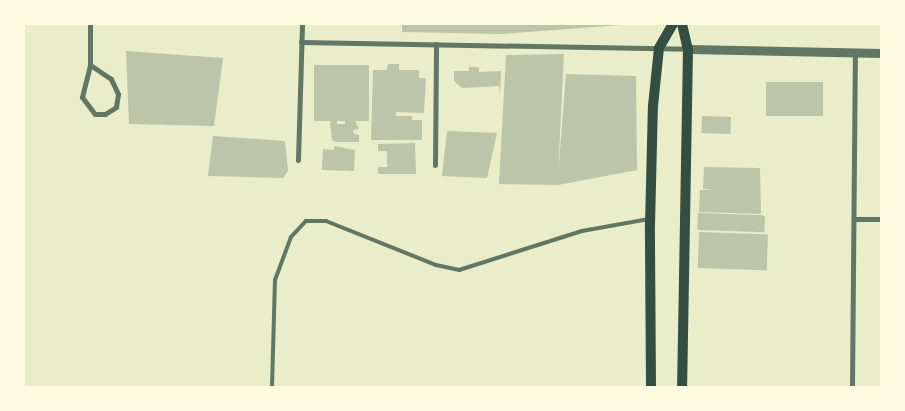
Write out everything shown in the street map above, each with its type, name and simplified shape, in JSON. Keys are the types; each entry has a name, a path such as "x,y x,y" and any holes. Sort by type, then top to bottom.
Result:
{"main road":[{"path":"651,387 650,219 653,106 659,48 673,24"},
{"path":"682,24 688,49 682,387"}],"street":[{"path":"90,24 90,65 82,97 95,114 105,114 116,107 118,94 111,79 90,65"},
{"path":"298,160 302,24"},
{"path":"301,42 881,53"},
{"path":"434,165 436,44"},
{"path":"852,387 855,53"},
{"path":"854,219 881,219"}],"lane":[{"path":"272,387 275,280 291,237 306,221 326,221 436,265 459,270 582,231 650,219"}],"building":[{"path":"402,24 634,24 502,34 402,32"},
{"path":"126,51 223,58 214,126 129,124"},
{"path":"564,54 558,175 566,74 636,76 637,170 558,185 499,184 506,55"},
{"path":"388,64 399,64 399,70 419,70 419,78 426,78 424,113 396,112 396,116 412,116 412,120 422,120 422,140 371,140 373,70 387,70"},
{"path":"314,65 369,65 369,121 355,121 359,129 353,130 354,134 359,135 359,142 336,142 332,140 330,121 314,121","holes":["337,121 345,121 345,124 337,124"]},
{"path":"469,67 479,67 479,72 501,71 500,95 499,86 462,88 454,81 454,71 469,71"},
{"path":"766,82 823,82 823,116 766,116"},
{"path":"702,116 731,117 730,134 701,133"},
{"path":"447,131 497,133 487,178 442,176"},
{"path":"213,136 285,141 288,171 283,178 208,176"},
{"path":"415,143 416,174 378,174 378,167 387,167 387,151 378,151 378,144"},
{"path":"334,146 355,150 354,171 322,170 323,149 334,150"},
{"path":"704,167 760,168 761,214 699,212 700,190 717,190 703,189"},
{"path":"698,213 765,215 764,232 697,230"},
{"path":"699,232 768,234 767,270 698,268"}]}
